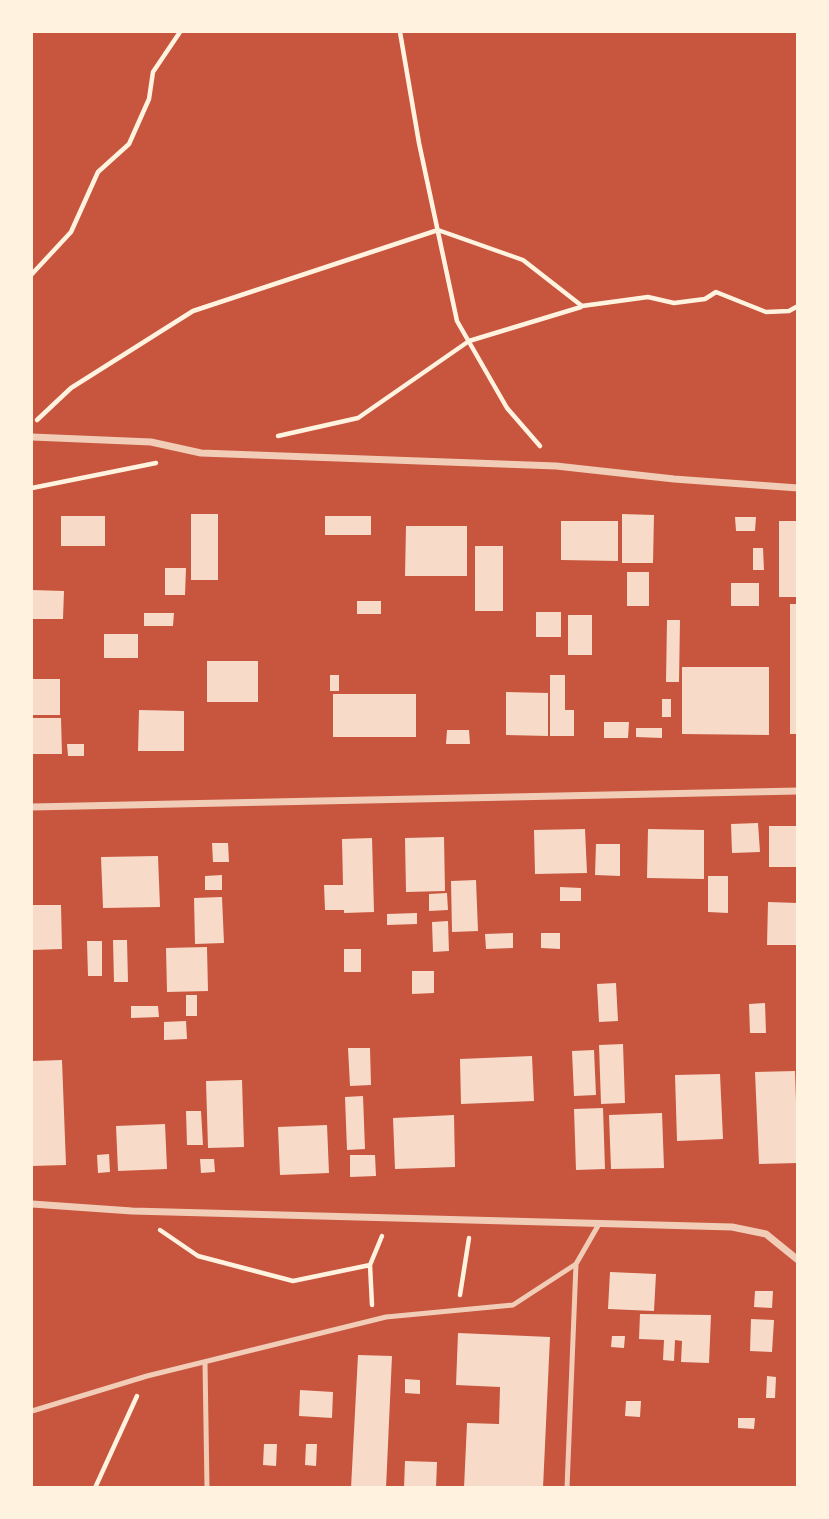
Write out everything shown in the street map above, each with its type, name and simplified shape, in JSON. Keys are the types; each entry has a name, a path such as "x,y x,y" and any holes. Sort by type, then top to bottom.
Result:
{"street":[{"path":"32,437 151,442 201,453 556,466 674,479 797,488"},
{"path":"32,807 797,791"},
{"path":"32,1203 132,1211 732,1227 766,1234 797,1260"}],"lane":[{"path":"568,1488 576,1265 600,1223"},
{"path":"32,1411 147,1376 373,1320 513,1305 576,1265"},
{"path":"205,1362 207,1488"}],"path":[{"path":"32,274 71,232 98,172 129,144 149,99 153,72 180,32"},
{"path":"400,32 419,143 457,321 507,408 556,466"},
{"path":"32,425 71,388 193,311 438,230 523,260 582,306"},
{"path":"266,439 358,418 469,341 582,306 648,297 674,303 705,299 716,292 766,312 789,311 797,306"},
{"path":"32,488 160,462"},
{"path":"132,1211 198,1256 293,1281 370,1265"},
{"path":"373,1320 370,1265 390,1218"},
{"path":"458,1310 472,1220"},
{"path":"94,1488 147,1376"}],"building":[{"path":"191,514 218,514 218,580 191,580"},
{"path":"622,514 654,515 653,563 622,563"},
{"path":"61,516 105,516 105,546 61,546"},
{"path":"325,516 371,516 371,535 325,535"},
{"path":"735,517 756,517 755,531 736,531"},
{"path":"561,521 618,521 618,561 561,560"},
{"path":"779,521 798,521 798,597 779,597"},
{"path":"406,526 467,526 467,576 405,576"},
{"path":"475,546 503,546 503,611 475,611"},
{"path":"753,548 763,548 764,570 753,570"},
{"path":"165,568 186,568 185,595 165,595"},
{"path":"627,572 649,572 649,606 627,606"},
{"path":"731,583 759,583 759,606 731,606"},
{"path":"32,590 64,591 63,619 32,619"},
{"path":"357,601 381,601 381,614 357,614"},
{"path":"790,604 798,604 798,734 790,734"},
{"path":"536,612 561,612 561,637 536,637"},
{"path":"144,613 174,613 173,626 144,626"},
{"path":"568,615 592,615 592,655 568,655"},
{"path":"667,620 680,620 679,682 666,682"},
{"path":"104,634 138,634 138,658 104,658"},
{"path":"207,661 258,661 258,702 207,702"},
{"path":"682,667 769,667 769,735 682,734"},
{"path":"330,675 339,675 339,691 330,691"},
{"path":"550,675 565,675 565,710 574,710 574,736 550,736"},
{"path":"32,679 60,679 60,715 32,715"},
{"path":"506,692 548,693 548,736 506,735"},
{"path":"333,694 416,694 416,737 333,737"},
{"path":"662,699 671,699 671,717 662,717"},
{"path":"139,710 184,711 184,751 138,751"},
{"path":"32,718 61,718 62,754 32,754"},
{"path":"604,722 629,722 628,738 604,738"},
{"path":"636,728 662,728 662,738 636,737"},
{"path":"447,730 469,730 470,744 446,744"},
{"path":"67,744 84,744 84,756 68,756"},
{"path":"758,823 760,852 732,853 731,824"},
{"path":"769,826 798,826 798,867 769,867"},
{"path":"585,829 587,873 535,874 534,830"},
{"path":"648,829 704,830 704,879 647,878"},
{"path":"444,837 445,891 406,892 405,838"},
{"path":"372,838 374,912 344,913 344,910 325,910 324,885 343,885 342,839"},
{"path":"212,843 228,843 229,862 213,862"},
{"path":"596,844 620,844 620,876 595,875"},
{"path":"158,856 160,907 103,908 101,857"},
{"path":"222,875 222,890 205,890 205,876"},
{"path":"708,876 728,876 728,913 708,912"},
{"path":"476,880 478,931 452,932 451,881"},
{"path":"560,887 581,888 581,901 560,901"},
{"path":"447,893 448,910 429,911 429,894"},
{"path":"222,897 224,943 195,944 194,898"},
{"path":"768,902 798,903 798,945 767,945"},
{"path":"32,905 61,905 62,949 32,950"},
{"path":"417,913 417,924 387,925 387,914"},
{"path":"448,921 449,951 433,952 432,922"},
{"path":"513,933 513,948 486,949 485,934"},
{"path":"541,933 560,933 560,949 541,948"},
{"path":"113,940 127,940 128,982 114,982"},
{"path":"87,941 102,941 102,976 88,976"},
{"path":"207,947 208,991 167,992 166,948"},
{"path":"344,949 361,949 361,972 344,972"},
{"path":"412,971 434,971 434,993 412,994"},
{"path":"616,983 618,1021 599,1022 597,984"},
{"path":"186,995 197,995 197,1016 186,1016"},
{"path":"765,1003 766,1033 750,1033 749,1004"},
{"path":"131,1006 158,1006 159,1017 131,1018"},
{"path":"186,1021 187,1039 164,1040 164,1022"},
{"path":"623,1044 625,1103 601,1104 599,1045"},
{"path":"348,1048 370,1048 371,1085 350,1086"},
{"path":"594,1050 596,1095 574,1096 572,1051"},
{"path":"532,1056 534,1101 461,1104 460,1059"},
{"path":"62,1060 66,1165 32,1166 32,1061"},
{"path":"795,1071 798,1163 759,1164 755,1072"},
{"path":"720,1074 723,1139 677,1141 675,1075"},
{"path":"242,1080 244,1147 208,1148 206,1081"},
{"path":"363,1096 365,1149 347,1150 345,1097"},
{"path":"603,1108 605,1169 576,1170 574,1109"},
{"path":"186,1111 201,1111 203,1145 187,1145"},
{"path":"662,1113 664,1168 611,1169 609,1115"},
{"path":"454,1115 455,1167 395,1169 393,1118"},
{"path":"165,1124 167,1169 118,1171 116,1126"},
{"path":"327,1125 329,1173 280,1175 278,1127"},
{"path":"109,1154 110,1172 98,1173 97,1155"},
{"path":"350,1155 375,1155 376,1176 350,1177"},
{"path":"200,1159 214,1159 215,1172 201,1173"},
{"path":"610,1272 656,1274 654,1311 608,1309"},
{"path":"755,1291 773,1291 772,1308 754,1307"},
{"path":"640,1314 711,1315 709,1363 681,1362 682,1341 675,1340 674,1361 663,1360 664,1340 639,1339"},
{"path":"751,1319 774,1320 772,1352 750,1351"},
{"path":"458,1333 550,1337 543,1488 464,1488 467,1423 499,1424 500,1387 456,1385"},
{"path":"612,1336 625,1336 624,1348 611,1347"},
{"path":"358,1355 392,1356 386,1488 351,1488"},
{"path":"767,1376 776,1377 775,1398 766,1398"},
{"path":"405,1379 420,1380 420,1394 405,1393"},
{"path":"300,1390 333,1392 332,1418 299,1416"},
{"path":"626,1401 641,1401 640,1417 625,1416"},
{"path":"738,1418 755,1418 754,1429 738,1428"},
{"path":"264,1444 277,1444 276,1466 263,1465"},
{"path":"306,1444 317,1444 316,1466 305,1465"},
{"path":"405,1461 437,1462 436,1488 404,1488"}]}
